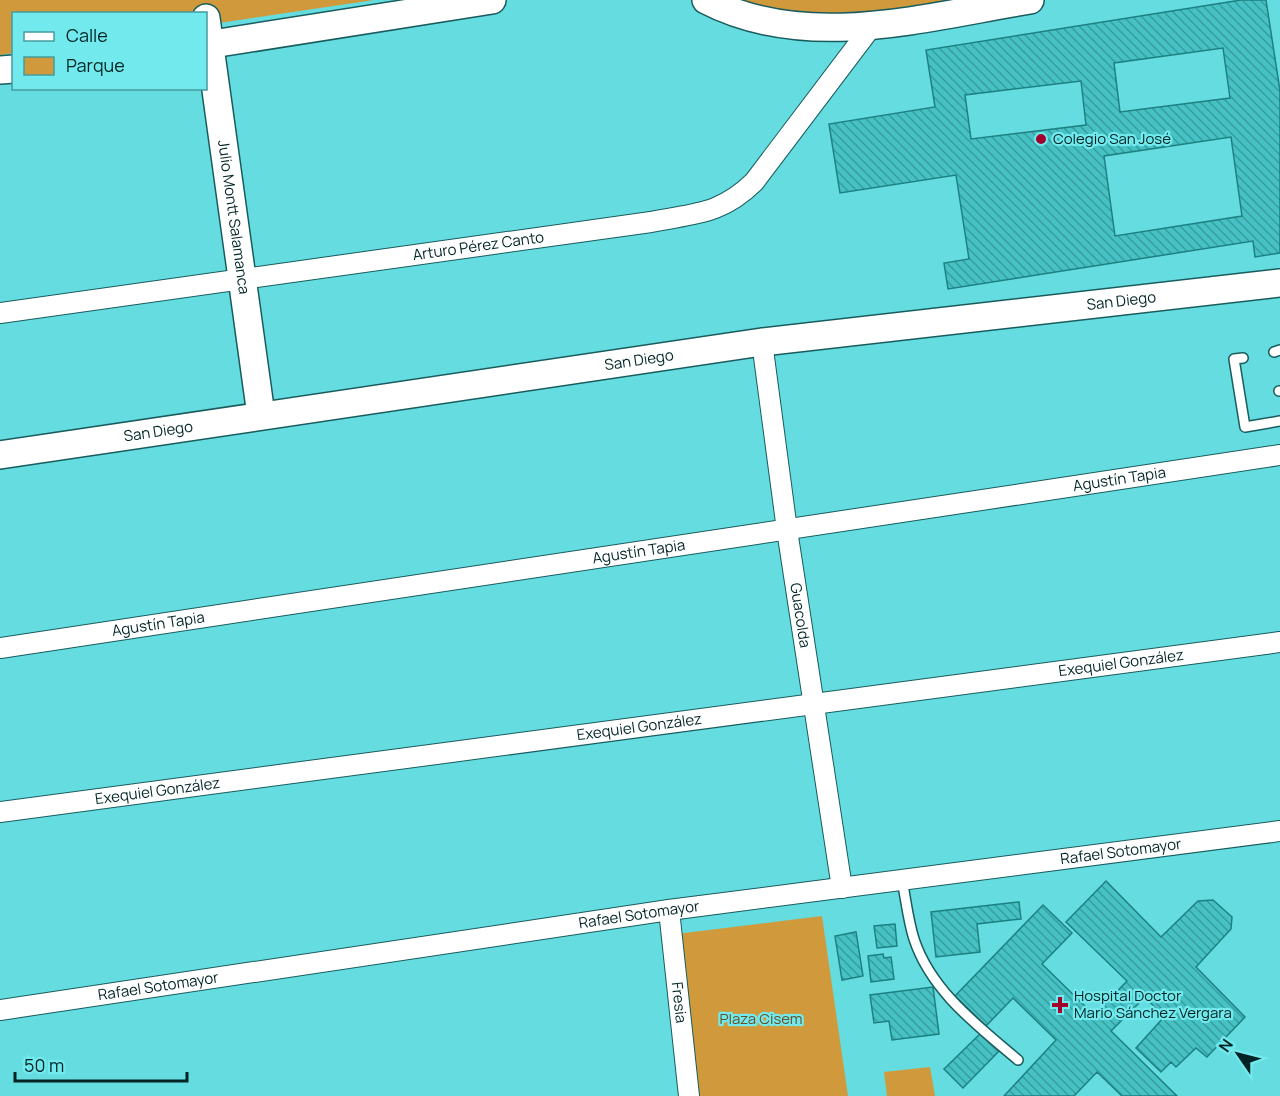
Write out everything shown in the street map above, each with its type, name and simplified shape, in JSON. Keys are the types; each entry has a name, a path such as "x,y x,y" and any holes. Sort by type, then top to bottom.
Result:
{"street":[{"path":"207,36 492,0"},
{"path":"706,0 750,18 784,25 830,28 872,26 1030,0"},
{"name":"Arturo Pérez Canto","path":"0,313 651,222 721,208 738,197 754,182 872,26"},
{"name":"Julio Montt Salamanca","path":"207,36 261,415"},
{"name":"San Diego","path":"0,455 762,342 1280,283"},
{"name":"Guacolda","path":"762,342 787,530 842,888"},
{"name":"Agustín Tapia","path":"0,648 1280,455"},
{"name":"Exequiel González","path":"0,812 1280,642"},
{"name":"Rafael Sotomayor","path":"0,1010 669,910 1280,831"},
{"name":"Fresia","path":"669,910 689,1096"}],"lane":[{"path":"1243,358 1234,359 1242,395 1245,427 1280,421"},
{"path":"902,880 914,939 928,969 958,1008 1018,1060"}],"green space":[{"path":"0,0 374,0 207,25 207,12 12,12 12,53 0,55"},
{"path":"737,0 951,0 870,11 816,13 790,12"},
{"name":"Plaza Cisem","path":"822,916 848,1096 695,1096 676,934"},
{"path":"930,1067 935,1096 887,1096 884,1072"}],"building":[{"path":"1241,0 1266,0 1280,91 1280,253 1255,257 1253,241 948,289 944,263 969,259 956,175 840,193 829,124 935,107 926,50","holes":["1223,48 1230,98 1120,112 1114,63","1081,81 1086,125 971,139 965,95","1231,137 1242,216 1115,236 1104,156"]},
{"path":"1106,881 1161,937 1198,901 1213,900 1232,917 1231,929 1196,967 1245,1017 1207,1057 1196,1048 1176,1067 1171,1062 1161,1072 1136,1048 1164,1017 1145,997 1111,1031 1177,1096 1122,1096 1097,1072 1074,1096 1004,1096 1056,1040 1013,998 986,1026 955,996 1043,905 1072,933 1042,964 1094,1015 1127,981 1066,922"},
{"path":"1019,902 1021,919 977,924 980,952 936,957 931,912"},
{"path":"895,924 897,946 877,948 874,926"},
{"path":"856,932 863,976 842,980 835,936"},
{"path":"883,954 884,958 891,957 894,979 871,982 868,956"},
{"path":"933,987 939,1034 892,1040 889,1021 874,1023 870,995"},
{"path":"982,1032 1000,1050 963,1088 944,1069"}],"place":[{"name":"Colegio San José","path":"1041,139"},
{"name":"Hospital Doctor Mario Sánchez Vergara","path":"1060,1005"}]}
